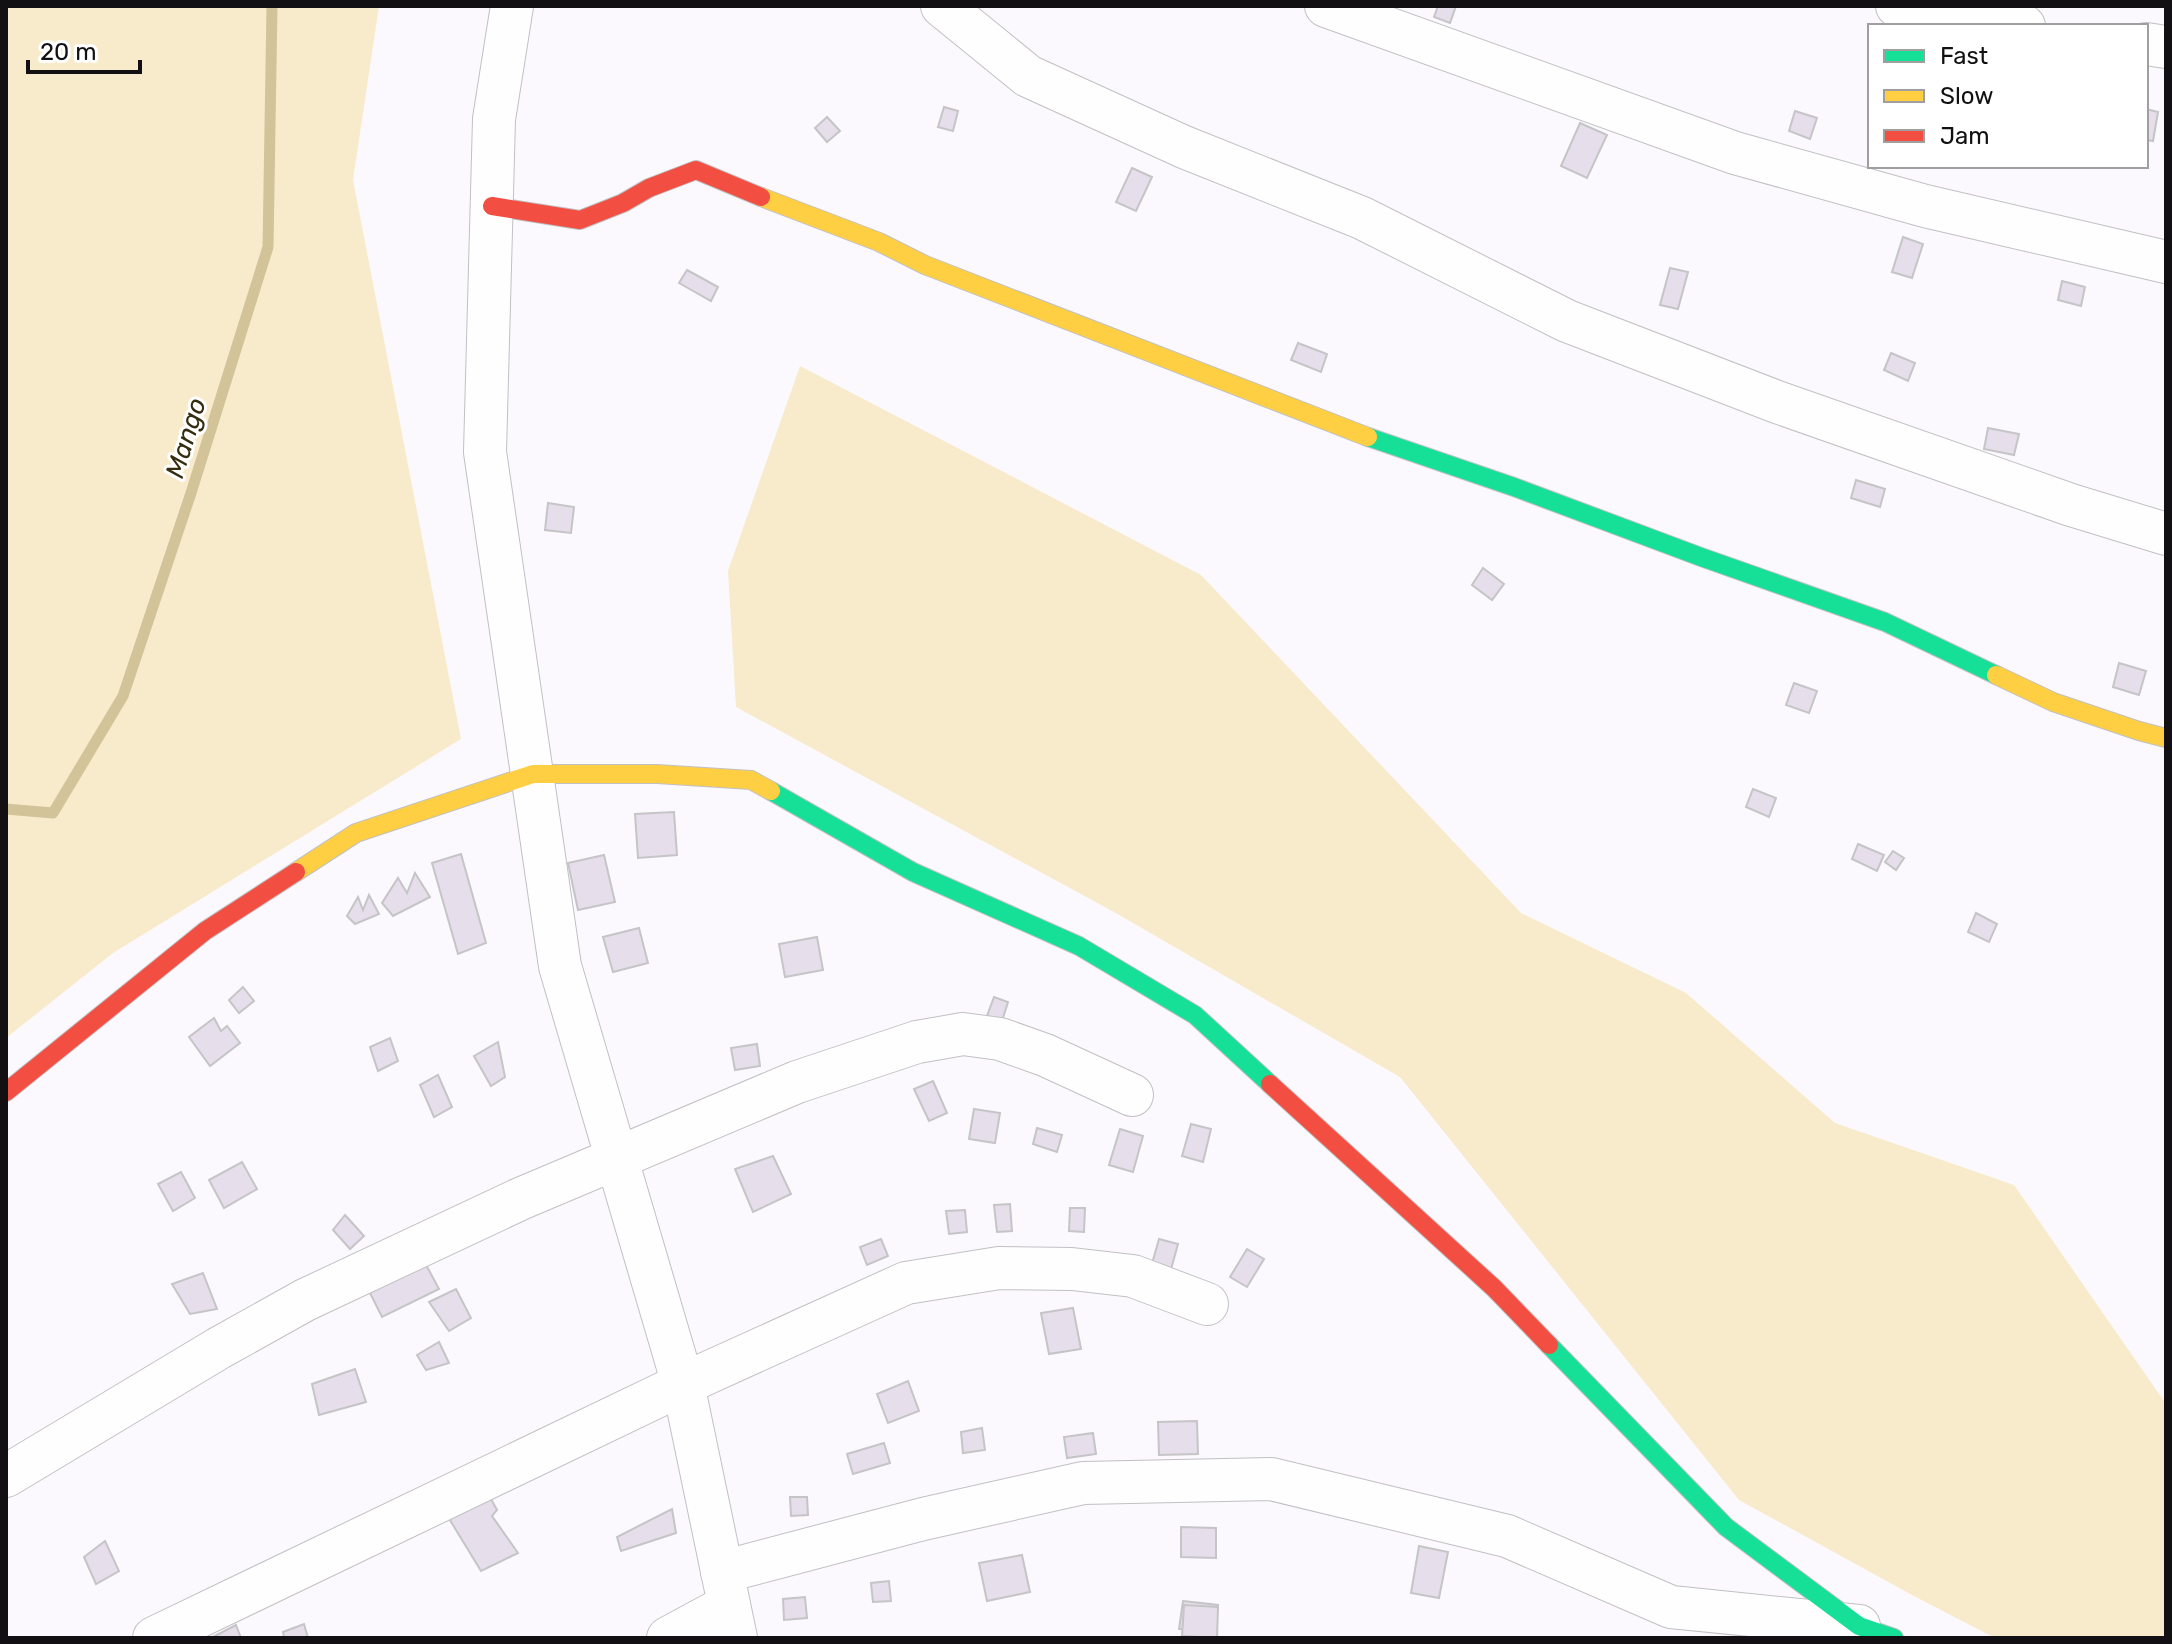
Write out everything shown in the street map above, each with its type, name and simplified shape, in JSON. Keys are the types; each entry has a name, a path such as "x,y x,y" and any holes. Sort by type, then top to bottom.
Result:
{"street":[{"path":"512,6 494,119 485,452 560,966 683,1384 729,1605"},
{"path":"942,6 1028,76 1184,147 1362,218 1567,321 1791,407 2071,505 2166,534"},
{"path":"1326,6 1735,153 1925,206 2166,262"},
{"path":"1897,6 2011,24"},
{"path":"492,206 580,220 696,170 870,237 925,265 1353,432 1885,622 2053,702 2166,738"},
{"path":"6,1092 205,931 356,833 533,774 657,774 751,780 913,872 1079,946 1195,1015 1494,1288 1726,1527 1876,1632"},
{"path":"6,1476 305,1300 520,1199 797,1082 917,1042 963,1034 1000,1039 1045,1055 1132,1095"},
{"path":"154,1638 683,1384 906,1283 999,1268 1072,1269 1133,1276 1207,1304"},
{"path":"668,1638 729,1605 923,1519 1083,1483 1271,1479 1507,1536 1671,1607 1876,1632"}],"shaded area":[{"path":"6,6 379,6 353,180 461,739 113,953 6,1038"},
{"path":"800,366 1201,575 1521,913 1686,993 1835,1123 2014,1185 2166,1404 2166,1638 1995,1638 1739,1500 1400,1077 1114,912 736,707 728,571"}],"building":[{"path":"1438,6 1456,6 1450,23 1434,17"},
{"path":"944,107 958,111 953,131 938,127"},
{"path":"2148,110 2158,112 2153,141 2148,140"},
{"path":"1795,111 1817,118 1810,139 1789,131"},
{"path":"827,117 840,131 827,142 815,128"},
{"path":"1580,123 1607,135 1587,178 1561,166"},
{"path":"1132,168 1152,177 1136,211 1116,202"},
{"path":"1903,237 1923,244 1912,278 1892,272"},
{"path":"1670,268 1688,272 1678,309 1660,305"},
{"path":"687,270 718,287 711,301 679,283"},
{"path":"2062,281 2085,287 2081,306 2058,300"},
{"path":"1298,343 1327,354 1321,372 1291,360"},
{"path":"1891,353 1915,363 1908,381 1884,370"},
{"path":"1988,428 2019,434 2014,455 1984,449"},
{"path":"1856,480 1885,489 1880,507 1851,498"},
{"path":"548,503 574,507 571,533 545,530"},
{"path":"1483,568 1504,584 1492,600 1472,585"},
{"path":"2119,663 2146,671 2139,695 2113,687"},
{"path":"1794,683 1817,691 1809,713 1786,705"},
{"path":"1753,789 1776,798 1769,817 1746,807"},
{"path":"674,812 677,855 638,858 635,814"},
{"path":"1858,844 1884,855 1877,871 1852,859"},
{"path":"1893,851 1904,858 1896,870 1885,862"},
{"path":"461,854 486,943 458,954 432,863"},
{"path":"604,855 615,902 578,910 568,863"},
{"path":"415,873 430,897 393,916 382,903 398,878 407,893"},
{"path":"369,895 379,914 355,924 347,916 358,897 363,910"},
{"path":"1976,913 1997,924 1989,942 1968,932"},
{"path":"639,928 648,963 613,972 603,937"},
{"path":"817,937 823,970 785,977 779,944"},
{"path":"243,987 254,1001 239,1013 229,1000"},
{"path":"994,997 1008,1002 1002,1021 987,1016"},
{"path":"214,1018 221,1031 227,1026 240,1043 210,1066 189,1037"},
{"path":"390,1038 398,1061 378,1071 370,1047"},
{"path":"498,1042 505,1077 491,1086 474,1056"},
{"path":"757,1044 760,1066 735,1070 731,1048"},
{"path":"438,1075 452,1107 434,1117 420,1085"},
{"path":"933,1081 947,1113 929,1121 914,1089"},
{"path":"974,1109 1000,1113 995,1143 969,1139"},
{"path":"1191,1124 1211,1129 1203,1162 1182,1156"},
{"path":"1037,1128 1062,1135 1057,1152 1033,1144"},
{"path":"1120,1129 1143,1136 1133,1172 1109,1165"},
{"path":"773,1156 791,1194 753,1212 735,1169"},
{"path":"242,1162 257,1189 224,1208 209,1180"},
{"path":"181,1172 195,1198 173,1211 158,1184"},
{"path":"1010,1204 1012,1231 997,1232 994,1205"},
{"path":"1070,1208 1085,1208 1084,1232 1069,1231"},
{"path":"965,1210 967,1232 949,1234 946,1211"},
{"path":"345,1215 364,1236 350,1249 333,1230"},
{"path":"881,1239 888,1256 867,1265 860,1247"},
{"path":"1159,1239 1178,1244 1170,1273 1151,1267"},
{"path":"1247,1249 1264,1259 1247,1287 1230,1277"},
{"path":"424,1261 439,1289 382,1317 368,1289"},
{"path":"203,1273 217,1309 190,1314 172,1284"},
{"path":"456,1289 471,1318 449,1331 429,1302"},
{"path":"1073,1308 1081,1349 1049,1354 1041,1313"},
{"path":"439,1342 449,1363 426,1370 417,1355"},
{"path":"355,1369 366,1402 319,1415 312,1384"},
{"path":"908,1381 919,1411 888,1423 877,1394"},
{"path":"1197,1421 1198,1454 1159,1455 1158,1422"},
{"path":"982,1428 985,1450 963,1453 961,1432"},
{"path":"1093,1433 1096,1454 1067,1458 1064,1437"},
{"path":"884,1443 890,1463 853,1474 847,1454"},
{"path":"486,1490 497,1510 492,1516 518,1553 481,1571 445,1512"},
{"path":"790,1497 807,1497 808,1515 791,1516"},
{"path":"672,1509 676,1533 621,1551 617,1537"},
{"path":"1181,1527 1216,1528 1216,1558 1181,1557"},
{"path":"105,1541 119,1571 96,1584 84,1557"},
{"path":"1419,1546 1448,1552 1439,1598 1411,1593"},
{"path":"1022,1555 1030,1592 987,1601 979,1563"},
{"path":"889,1581 891,1601 873,1602 871,1583"},
{"path":"805,1597 807,1618 784,1620 783,1599"},
{"path":"1183,1601 1218,1605 1215,1634 1179,1629"},
{"path":"1184,1605 1218,1607 1217,1638 1182,1636"},
{"path":"304,1624 308,1638 284,1638 283,1632"},
{"path":"236,1625 241,1638 211,1638"}],"waterway":[{"name":"Mango","path":"6,809 53,813 123,696 191,493 268,247 272,6"}],"traffic: fast":[{"path":"1368,437 1885,622 1996,675"},
{"path":"771,791 913,872 1079,946 1195,1015 1270,1084"},
{"path":"1549,1345 1726,1527 1859,1626 1894,1638"}],"traffic: slow":[{"path":"761,197 879,242 925,265 1368,437"},
{"path":"1996,675 2053,702 2166,738"},
{"path":"296,872 356,833 533,774 657,774 751,780 771,791"}],"traffic: jam":[{"path":"492,206 580,220 696,170 761,197"},
{"path":"6,1092 205,931 296,872"},
{"path":"1270,1084 1494,1288 1549,1345"}]}
